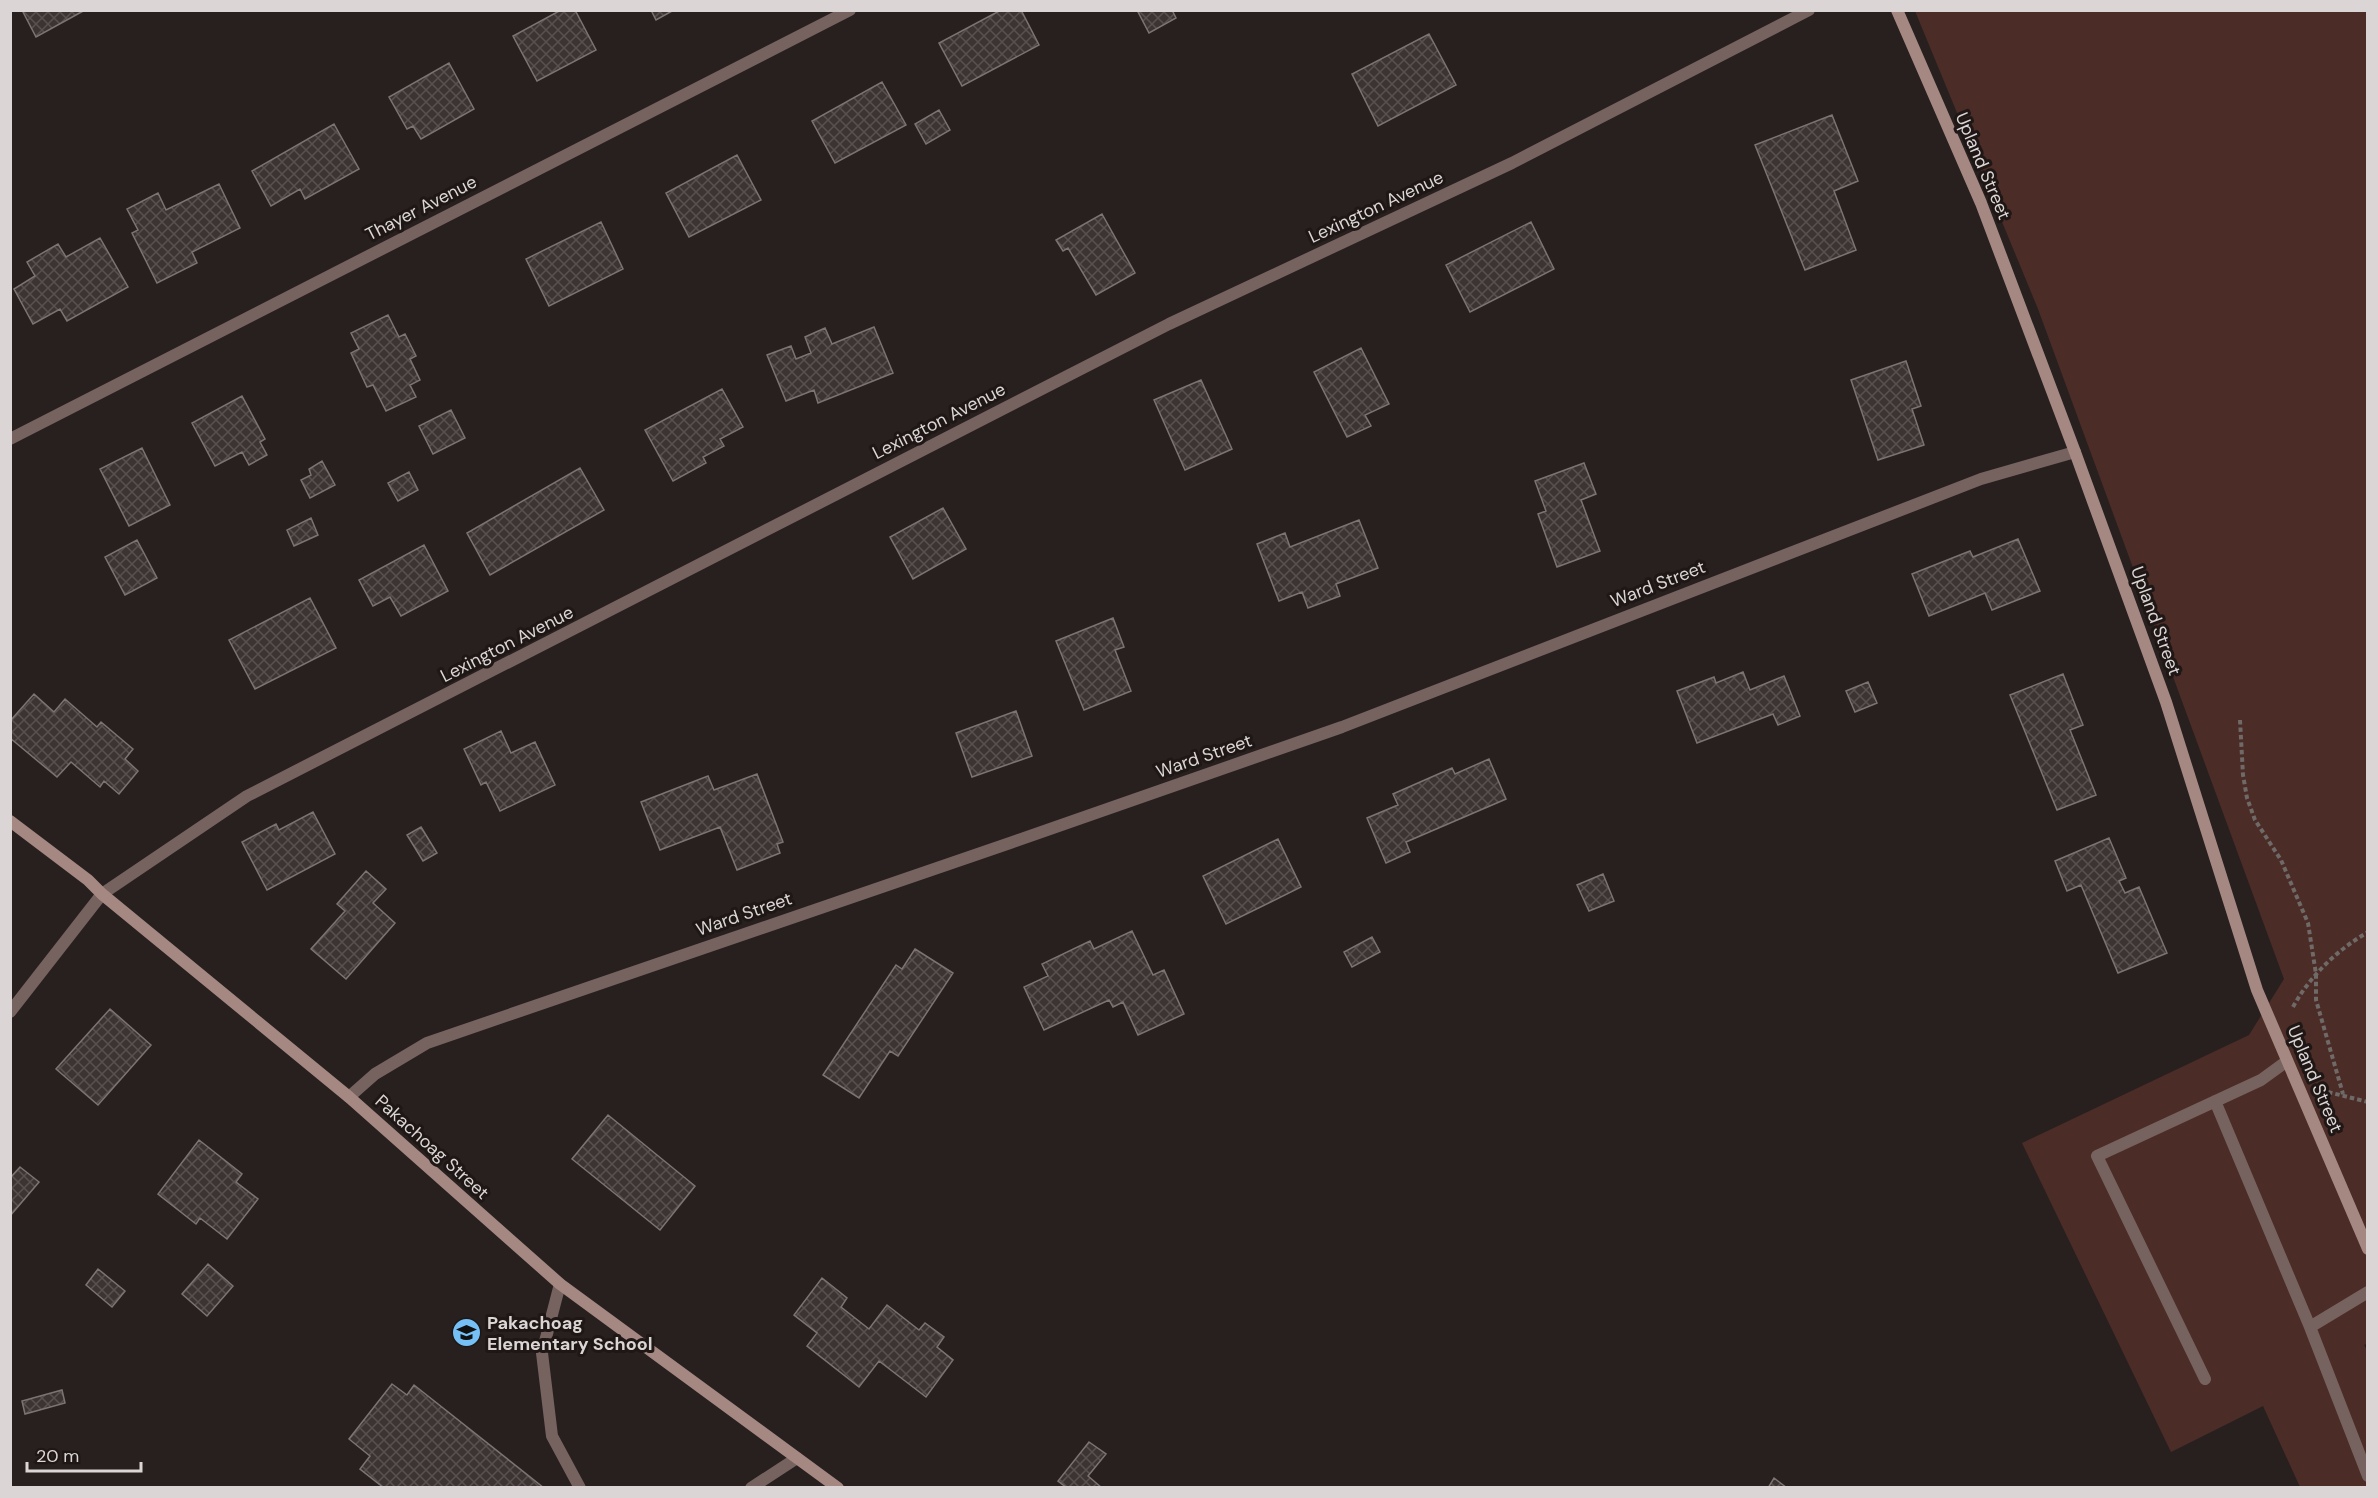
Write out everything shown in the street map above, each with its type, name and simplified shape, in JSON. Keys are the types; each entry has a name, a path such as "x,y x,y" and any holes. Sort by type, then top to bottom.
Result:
{"street":[{"name":"Thayer Avenue","path":"10,439 850,10"},
{"name":"Lexington Avenue","path":"10,1012 102,894 247,796 1169,324 1512,163 1809,10"},
{"name":"Upland Street","path":"1898,10 1980,203 2075,452 2166,702 2257,990 2367,1249"},
{"name":"Ward Street","path":"349,1097 375,1074 427,1043 1342,727 1981,479 2075,452"},
{"name":"Pakachoag Street","path":"10,821 88,880 102,894 349,1097 560,1284 838,1488"},
{"path":"2205,1379 2097,1156 2261,1080 2287,1061"},
{"path":"2215,1101 2310,1328 2367,1476"},
{"path":"560,1284 542,1353 552,1436 580,1488"},
{"path":"2310,1328 2367,1292"},
{"path":"751,1488 797,1458"}],"path":[{"path":"2240,720 2243,776 2247,798 2255,820 2281,861 2302,908 2313,946 2316,999 2343,1094"},
{"path":"2277,1036 2297,999 2316,974 2350,942 2367,932"},
{"path":"2300,1087 2343,1094 2367,1102"}],"shaded area":[{"path":"1915,11 2367,11 2368,1343 2364,1345 2368,1352 2367,1487 2300,1487 2263,1406 2171,1452 2022,1143 2249,1035 2284,979 2038,309"}],"building":[{"path":"22,10 85,10 36,37"},
{"path":"561,10 575,10 596,50 537,81 513,36"},
{"path":"651,10 674,10 656,20"},
{"path":"1001,10 1021,10 1039,45 962,86 939,43"},
{"path":"1137,10 1172,10 1176,18 1149,33"},
{"path":"1429,34 1456,85 1378,126 1352,74"},
{"path":"449,63 474,109 421,139 413,126 407,129 389,97"},
{"path":"882,82 906,125 835,163 812,121"},
{"path":"939,110 950,130 926,144 915,124"},
{"path":"1832,115 1858,181 1834,191 1856,250 1805,270 1755,145"},
{"path":"334,124 359,169 305,199 300,189 271,206 252,171"},
{"path":"737,155 761,200 689,237 666,193"},
{"path":"219,184 240,228 192,252 197,263 157,283 132,233 138,230 127,209 158,193 166,210"},
{"path":"1102,214 1135,273 1096,295 1068,248 1063,251 1056,240"},
{"path":"601,222 623,269 549,306 526,259"},
{"path":"1531,222 1554,269 1470,312 1446,265"},
{"path":"100,238 128,287 67,321 60,309 33,324 14,289 35,276 27,262 58,244 66,257"},
{"path":"388,315 399,337 405,334 416,356 410,359 420,380 410,385 416,397 386,411 373,385 367,387 351,353 359,349 351,333"},
{"path":"874,327 893,373 818,403 814,390 786,401 767,355 791,346 796,359 811,353 805,337 825,328 832,344"},
{"path":"1361,348 1389,404 1365,415 1371,426 1347,437 1314,372"},
{"path":"1906,361 1921,406 1912,409 1924,445 1878,460 1851,380"},
{"path":"1201,380 1232,449 1185,470 1154,400"},
{"path":"722,389 743,427 720,439 724,446 703,457 706,463 673,481 645,430"},
{"path":"242,396 265,439 260,442 267,455 249,465 242,452 215,466 192,423"},
{"path":"451,410 465,438 433,454 419,426"},
{"path":"142,448 170,505 129,526 100,469"},
{"path":"322,461 335,485 310,498 301,480 311,475 309,469"},
{"path":"1584,463 1596,494 1581,500 1600,551 1557,567 1538,514 1546,511 1535,481"},
{"path":"580,468 604,510 490,575 467,533"},
{"path":"409,472 418,490 398,501 388,483"},
{"path":"943,508 966,549 913,579 890,537"},
{"path":"311,518 318,535 294,546 287,530"},
{"path":"1359,520 1378,568 1336,584 1340,596 1308,608 1302,592 1279,601 1257,544 1285,533 1290,547"},
{"path":"2018,539 2040,591 1992,610 1985,593 1929,616 1912,574 1970,551 1973,557"},
{"path":"137,540 157,578 125,595 105,557"},
{"path":"424,545 448,591 401,616 390,597 373,606 359,580"},
{"path":"310,598 336,648 255,689 229,640"},
{"path":"1113,618 1124,647 1115,650 1131,691 1084,710 1056,641"},
{"path":"1743,672 1750,690 1784,676 1800,716 1778,725 1773,714 1697,743 1677,691 1714,677 1716,683"},
{"path":"2063,674 2083,725 2070,730 2096,795 2057,810 2010,695"},
{"path":"1868,682 1877,703 1855,712 1846,691"},
{"path":"34,694 54,712 65,699 97,727 101,722 133,749 125,759 138,771 119,794 104,781 100,787 71,762 57,777 10,738 10,721"},
{"path":"1016,711 1032,756 972,777 956,733"},
{"path":"501,731 511,753 535,742 555,785 500,811 486,782 481,785 464,749"},
{"path":"1489,759 1506,799 1406,842 1410,852 1386,863 1367,818 1398,805 1393,794 1452,768 1455,774"},
{"path":"757,774 783,842 777,844 780,853 737,870 720,827 660,850 641,802 708,776 714,790"},
{"path":"313,812 335,854 267,890 242,842 276,824 279,830"},
{"path":"421,827 437,853 423,861 407,835"},
{"path":"2109,838 2126,878 2119,881 2125,893 2139,887 2167,953 2118,973 2081,885 2067,891 2055,861"},
{"path":"1278,839 1301,887 1226,924 1203,876"},
{"path":"366,871 386,889 373,903 395,923 346,979 311,949 345,911 337,904"},
{"path":"1603,874 1614,901 1589,911 1577,885"},
{"path":"1132,931 1153,975 1164,970 1184,1014 1138,1035 1123,1002 1113,1007 1109,1000 1044,1030 1024,987 1048,976 1042,964 1090,941 1094,949"},
{"path":"1372,937 1380,952 1352,967 1344,952"},
{"path":"915,949 953,973 898,1056 890,1051 859,1098 823,1075 896,965 902,969"},
{"path":"110,1009 151,1045 98,1105 56,1069"},
{"path":"608,1115 695,1186 660,1230 572,1159"},
{"path":"199,1140 242,1174 236,1182 258,1199 227,1239 200,1218 196,1224 158,1194"},
{"path":"20,1167 39,1182 10,1216 10,1178"},
{"path":"208,1264 233,1286 207,1316 182,1294"},
{"path":"98,1269 125,1291 112,1307 86,1285"},
{"path":"822,1278 847,1298 841,1307 869,1329 887,1305 919,1330 925,1323 944,1337 937,1347 953,1360 926,1397 879,1361 859,1387 807,1346 817,1333 794,1315"},
{"path":"392,1384 407,1395 414,1385 544,1488 384,1488 360,1469 370,1456 349,1439"},
{"path":"62,1390 65,1403 25,1414 22,1401"},
{"path":"1089,1442 1106,1454 1088,1476 1102,1488 1067,1488 1058,1481"},
{"path":"1774,1478 1787,1488 1768,1488"}],"place":[{"name":"Pakachoag Elementary School","path":"466,1333"}]}
